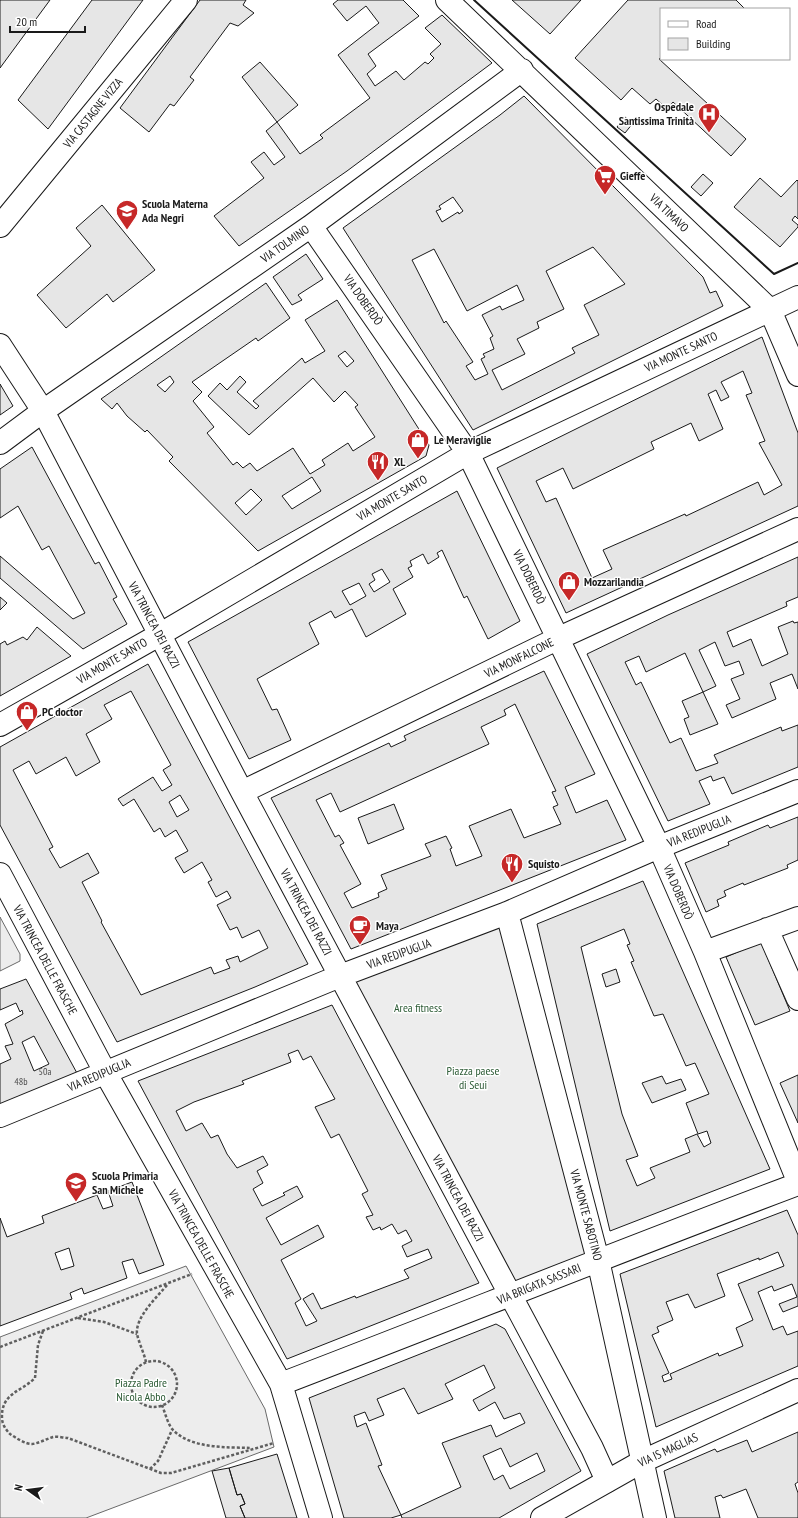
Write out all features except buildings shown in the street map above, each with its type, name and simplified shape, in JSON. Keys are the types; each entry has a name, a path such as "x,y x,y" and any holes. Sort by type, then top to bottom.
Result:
{"street":[{"name":"VIA CASTAGNE VIZZA","path":"0,226 186,0"},
{"name":"VIA TIMAVO","path":"447,0 522,70 770,310 798,375"},
{"name":"VIA TOLMINO","path":"0,443 312,226 522,70"},
{"name":"VIA DOBERDÒ","path":"312,226 468,454 559,638 659,846 705,952 798,1181"},
{"name":"VIA MONTE SANTO","path":"0,725 468,454 798,296"},
{"name":"VIA TRINCEA DEI RAZZI","path":"0,345 44,412 242,792 592,1448 606,1481"},
{"name":"VIA MONFALCONE","path":"242,792 559,638 798,530"},
{"name":"VIA REDIPUGLIA","path":"0,1116 340,976 507,914 659,846 798,791"},
{"name":"VIA TRINCEA DELLE FRASCHE","path":"0,874 105,1072 281,1384 321,1518"},
{"name":"VIA MONTE SABOTINO","path":"507,914 598,1260 655,1518"},
{"path":"705,952 798,918"},
{"path":"767,929 798,999"},
{"name":"VIA BRIGATA SASSARI","path":"281,1384 510,1296 598,1260 798,1184"},
{"name":"VIA IS MAGLIAS","path":"542,1518 643,1461 798,1390"}],"path":[{"path":"0,1347 168,1284 213,1265"},
{"path":"146,1362 137,1334 139,1324 144,1312 168,1284"},
{"path":"77,1318 104,1322 137,1334"},
{"path":"43,1331 38,1345 35,1378 6,1399 2,1410 2,1420 6,1431 30,1444 42,1442 54,1437 68,1438 150,1470 161,1473 171,1473 297,1436"},
{"path":"154,1360 169,1366 174,1372 177,1380 177,1388 174,1395 169,1401 162,1405 154,1407 146,1406 136,1399 131,1388 131,1380 134,1372 139,1366 146,1362 154,1360"},
{"path":"162,1405 172,1430 184,1437 210,1446 254,1448"},
{"path":"150,1470 158,1461 172,1430"}],"shaded area":[{"path":"0,917 20,954 20,961 0,971"},
{"name":"Piazza paese di Seui","path":"502,924 586,1256 514,1284 352,981"},
{"name":"Piazza Padre Nicola Abbo","path":"186,1266 265,1409 274,1447 86,1518 0,1518 0,1337"}],"wall":[{"path":"474,0 774,274 798,263"}],"place":[{"name":"Ospedale Santissima Trinità","path":"709,134"},
{"name":"Gieffe","path":"605,196"},
{"name":"Scuola Materna Ada Negri","path":"127,230"},
{"name":"Le Meraviglie","path":"418,460"},
{"name":"XL","path":"378,482"},
{"name":"Mozzarilandia","path":"569,602"},
{"name":"PC doctor","path":"27,732"},
{"name":"Squisto","path":"512,884"},
{"name":"Maya","path":"360,946"},
{"name":"Scuola Primaria San Michele","path":"76,1202"}],"park label":[{"name":"Area fitness","path":"418,1008"}]}
